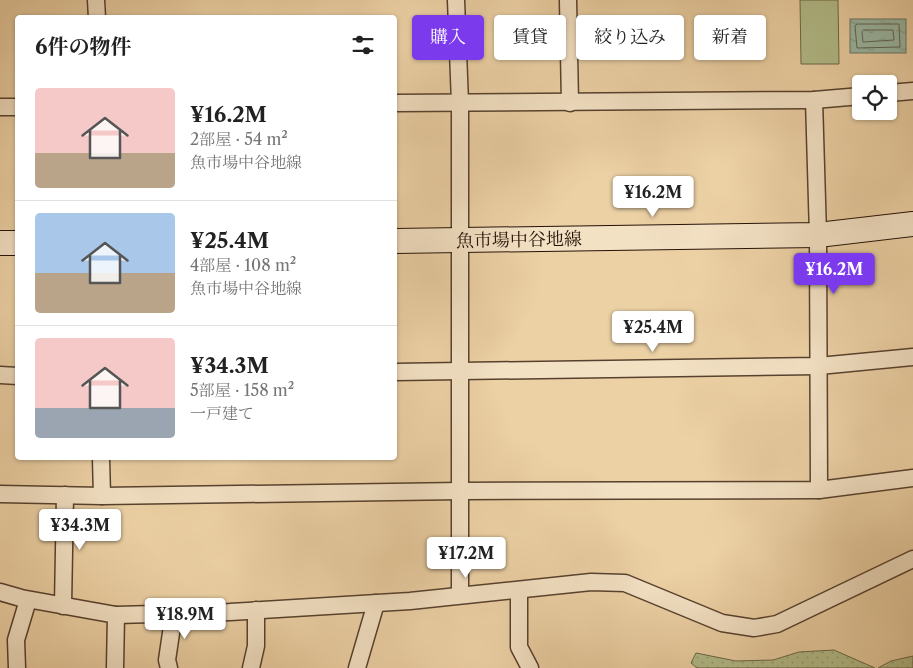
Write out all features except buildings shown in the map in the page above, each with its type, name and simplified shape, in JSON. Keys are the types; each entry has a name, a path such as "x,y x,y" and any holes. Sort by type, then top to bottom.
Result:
{"street":[{"path":"96,0 97,15"},
{"path":"456,0 460,103 462,371 460,596"},
{"path":"568,0 570,103"},
{"path":"897,92 913,91"},
{"path":"397,103 814,100 852,97"},
{"path":"814,100 818,235 820,490"},
{"path":"0,107 15,107"},
{"name":"魚市場中谷地線","path":"397,241 818,235 913,224"},
{"path":"0,243 15,243"},
{"path":"397,372 819,366 913,357"},
{"path":"0,375 15,376"},
{"path":"101,460 102,496"},
{"path":"0,494 102,496 460,491 820,490 913,478"},
{"path":"63,606 65,495"},
{"path":"0,592 28,600 116,615 376,603 591,582 625,583 722,623 754,628 777,624 913,559"},
{"path":"519,590 518,647 530,668"},
{"path":"18,668 16,640 28,600"},
{"path":"357,668 376,603"},
{"path":"251,668 256,646 256,610"},
{"path":"169,668 167,660 174,613"},
{"path":"115,668 116,615"}],"green space":[{"path":"800,0 838,0 839,64 801,64"},
{"path":"834,650 875,668 697,668 691,663 696,653 736,661 773,660 799,652"},
{"path":"913,656 913,668 878,668 891,661"}],"water":[{"path":"850,19 906,19 906,53 850,53"}]}
